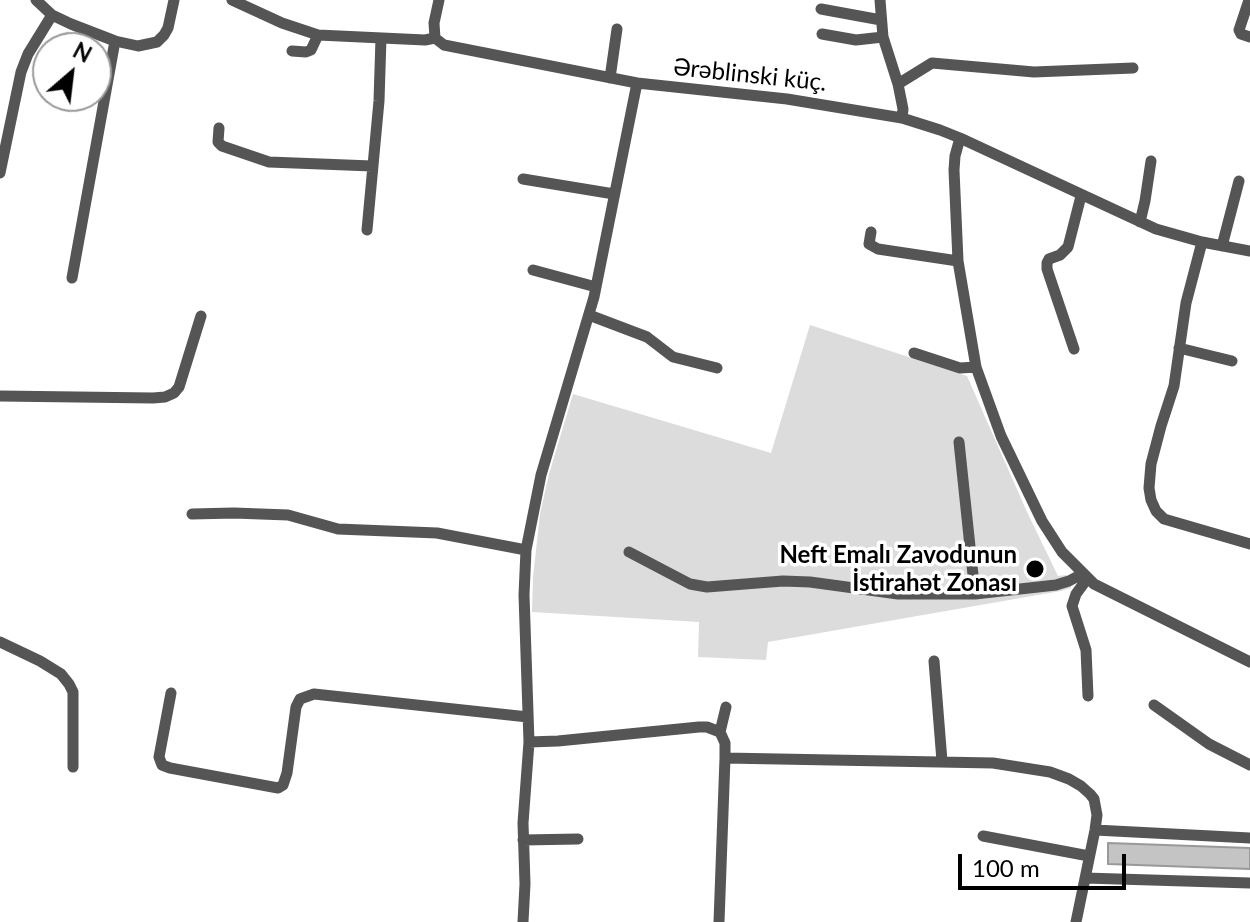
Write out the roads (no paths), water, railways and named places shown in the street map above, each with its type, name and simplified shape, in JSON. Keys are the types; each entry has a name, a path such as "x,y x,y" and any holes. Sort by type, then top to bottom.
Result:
{"street":[{"path":"36,0 52,15 78,28 138,46 157,42 168,28 174,0"},
{"name":"Ərəblinski küç.","path":"232,0 282,23 318,35 435,38 444,45 637,83 801,100 902,118 960,138 1140,222 1175,235 1250,251"},
{"path":"435,38 434,23 439,0"},
{"path":"880,0 883,37 898,84 902,118"},
{"path":"1249,0 1239,30 1250,37"},
{"path":"821,9 881,20"},
{"path":"0,173 21,72 28,54 52,15"},
{"path":"610,78 617,29"},
{"path":"822,34 856,40 883,37"},
{"path":"292,51 311,50 318,35"},
{"path":"367,230 379,101 381,38"},
{"path":"72,278 115,41"},
{"path":"898,84 932,63 1034,72 1133,68"},
{"path":"523,922 523,840 529,742 524,595 526,550 541,475 596,287 637,83"},
{"path":"219,128 218,142 222,146 269,162 372,166"},
{"path":"960,138 955,156 954,182 958,261 976,367 1001,436 1042,521 1054,541 1084,576 1103,589 1250,662"},
{"path":"1140,222 1151,161"},
{"path":"523,179 614,194"},
{"path":"1222,246 1239,181"},
{"path":"1074,349 1047,263 1068,247 1081,196"},
{"path":"871,232 869,244 878,249 958,261"},
{"path":"1202,242 1186,303 1174,386 1151,464 1149,488 1156,511 1164,519 1250,544"},
{"path":"533,270 596,287"},
{"path":"589,315 647,337 673,357 717,368"},
{"path":"0,396 165,397 179,387 201,316"},
{"path":"1179,348 1232,361"},
{"path":"914,353 960,368 976,367"},
{"path":"959,442 975,594"},
{"path":"192,514 288,515 349,530 437,533 526,550"},
{"path":"629,552 690,584 707,587 783,581 898,594 975,594 1056,585 1084,576"},
{"path":"1084,576 1072,606 1086,650 1088,696"},
{"path":"0,642 40,661 61,674 69,684 73,692 73,767"},
{"path":"934,661 942,761"},
{"path":"171,693 159,757 162,765 278,788 283,785 287,773 296,707 300,699 314,694 528,717"},
{"path":"1154,705 1209,744 1250,765"},
{"path":"719,922 725,758 725,743 720,732 726,707"},
{"path":"529,742 699,727 720,732"},
{"path":"725,758 1009,765 1050,772 1069,779 1094,799 1097,815 1076,922"},
{"path":"1095,830 1250,838"},
{"path":"983,836 1089,856"},
{"path":"523,840 578,839"},
{"path":"1085,878 1250,883"}],"place":[{"name":"Neft Emalı Zavodunun İstirahət Zonası","path":"1035,569"}]}
